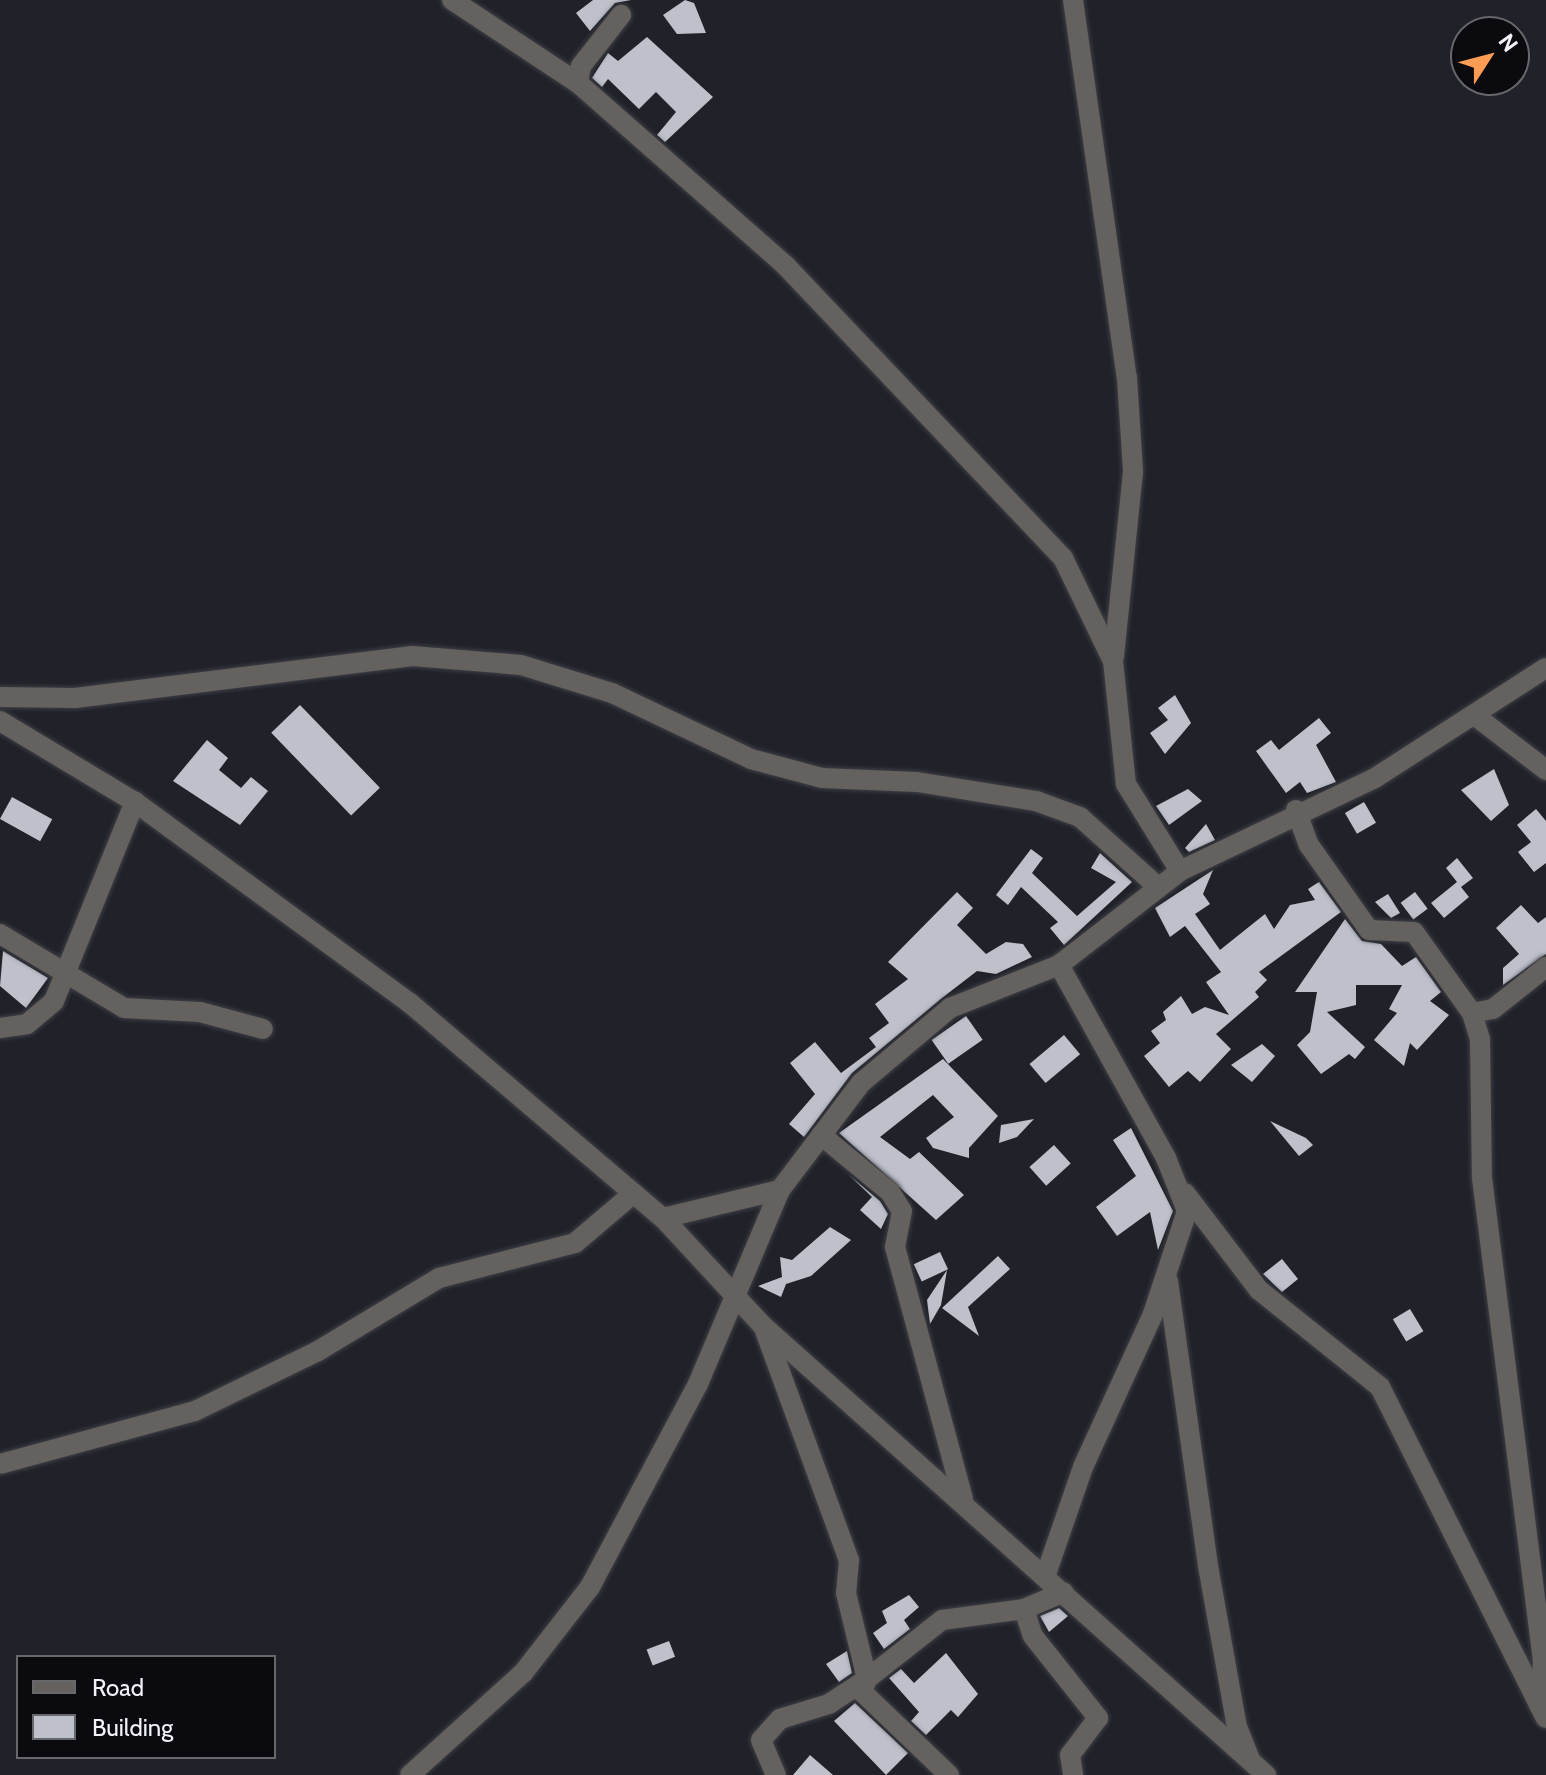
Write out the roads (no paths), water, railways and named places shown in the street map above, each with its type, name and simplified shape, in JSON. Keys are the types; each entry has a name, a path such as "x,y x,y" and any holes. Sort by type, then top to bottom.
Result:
{"street":[{"path":"452,0 578,83 785,265 1063,558 1113,661"},
{"path":"1073,0 1076,60 1118,300 1131,441 1113,661 1126,784 1180,871"},
{"path":"578,83 581,66 621,15"},
{"path":"0,697 75,698 412,656 521,665 612,693 780,766 1036,801 1080,817 1158,887"},
{"path":"410,1775 523,1673 590,1587 698,1384 780,1190 861,1083 950,1008 1059,965 1180,871 1296,810 1339,797 1478,718 1546,668"},
{"path":"1478,718 1546,770"},
{"path":"0,721 135,802 410,1003 663,1218 762,1325 963,1499 1258,1772"},
{"path":"0,1028 27,1024 54,1001 66,978 135,802"},
{"path":"1296,810 1309,845 1369,930 1414,932 1472,1013 1484,1078 1482,1178 1493,1296 1511,1378 1543,1664 1543,1712"},
{"path":"0,934 66,978 124,1008 200,1012 263,1029"},
{"path":"1046,1574 1083,1467 1153,1314 1167,1263 1187,1211 1173,1177 1059,965"},
{"path":"1472,1013 1493,1009 1546,967"},
{"path":"821,1135 890,1192 902,1211 895,1247 963,1499"},
{"path":"1173,1177 1259,1290 1380,1387 1543,1712"},
{"path":"663,1218 780,1190"},
{"path":"0,1464 195,1411 318,1351 439,1278 575,1243 634,1193"},
{"path":"1167,1263 1208,1566 1237,1727 1258,1772"},
{"path":"762,1325 849,1560 846,1593 867,1679 862,1692 949,1775"},
{"path":"776,1775 761,1740 780,1719 829,1704 867,1679 942,1620 1024,1609 1064,1592"},
{"path":"1024,1609 1033,1636 1098,1718 1070,1755 1073,1775"}]}
